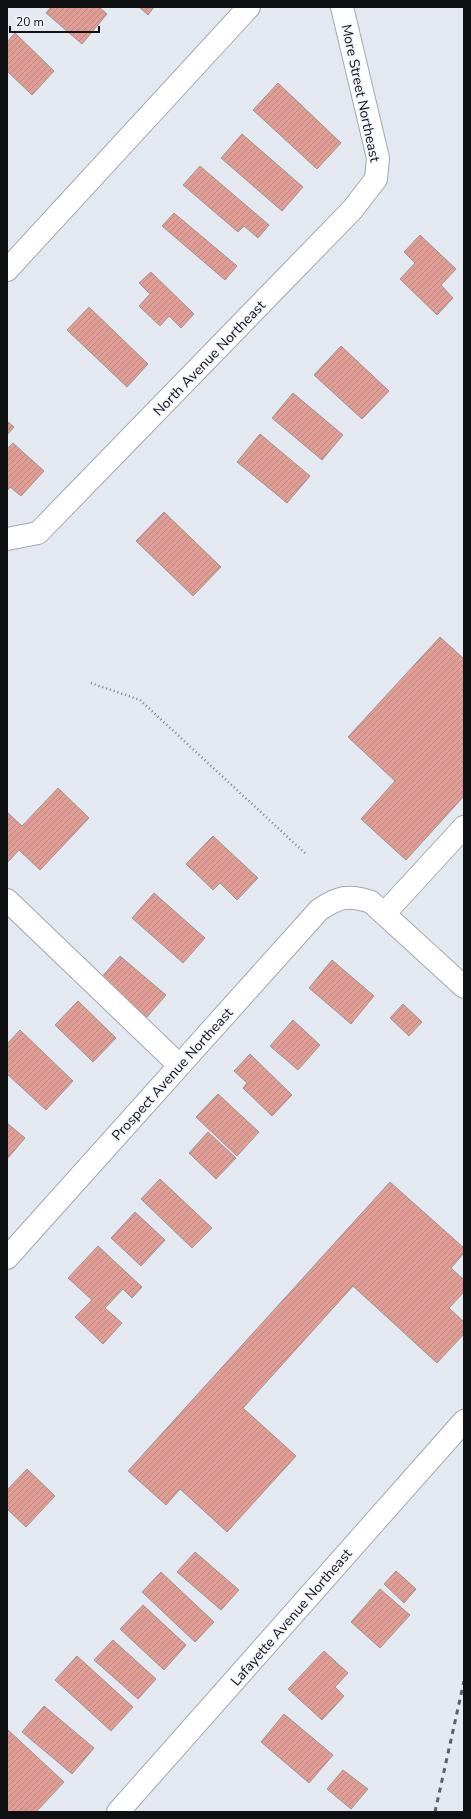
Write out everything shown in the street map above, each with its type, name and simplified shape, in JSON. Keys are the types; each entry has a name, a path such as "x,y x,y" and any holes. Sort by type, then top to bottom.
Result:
{"street":[{"path":"7,270 249,7"},
{"name":"More Street Northeast","path":"342,7 378,158 376,180"},
{"name":"North Avenue Northeast","path":"7,538 38,533 352,210 376,180"},
{"path":"464,827 384,914 464,987"},
{"name":"Prospect Avenue Northeast","path":"7,1258 319,910 342,898 358,897 371,902 384,914"},
{"path":"7,900 179,1065"},
{"name":"Lafayette Avenue Northeast","path":"118,1812 464,1421"}],"path":[{"path":"91,683 140,700 307,856"}],"building":[{"path":"51,7 99,7 107,14 82,44 46,13"},
{"path":"139,7 154,7 148,15"},
{"path":"15,33 54,71 32,95 7,71 7,42"},
{"path":"278,83 341,143 317,169 253,110"},
{"path":"242,134 303,187 282,211 221,158"},
{"path":"200,166 269,225 258,238 244,226 238,232 183,185"},
{"path":"174,213 237,266 225,280 162,226"},
{"path":"420,235 456,269 441,285 453,298 437,315 400,279 415,263 404,252"},
{"path":"151,272 194,314 181,328 169,316 160,326 139,306 150,294 139,283"},
{"path":"89,307 148,364 127,387 67,330"},
{"path":"341,346 389,391 362,419 314,375"},
{"path":"293,393 343,435 322,460 272,418"},
{"path":"7,421 14,427 7,435"},
{"path":"260,434 310,476 287,503 237,462"},
{"path":"13,443 44,471 21,496 10,487 7,491 7,447 8,448"},
{"path":"164,512 221,567 193,596 136,541"},
{"path":"440,637 464,659 464,796 406,860 361,819 395,781 348,737"},
{"path":"58,788 89,818 40,870 19,850 7,863 7,812 22,826"},
{"path":"213,836 258,878 237,900 220,883 213,890 186,864"},
{"path":"154,893 205,938 183,963 132,918"},
{"path":"120,956 166,995 147,1017 100,979"},
{"path":"332,960 374,996 351,1024 309,988"},
{"path":"78,1001 116,1038 93,1062 55,1025"},
{"path":"403,1004 422,1022 409,1036 390,1018"},
{"path":"293,1020 320,1045 298,1070 270,1046"},
{"path":"20,1030 73,1081 46,1110 7,1074 7,1044"},
{"path":"250,1054 292,1095 272,1116 243,1088 247,1083 234,1071"},
{"path":"218,1094 259,1132 237,1156 196,1117"},
{"path":"7,1123 25,1138 7,1159"},
{"path":"208,1132 236,1158 216,1179 189,1153"},
{"path":"160,1179 212,1228 192,1248 141,1199"},
{"path":"390,1182 464,1248 464,1253 451,1268 464,1280 464,1292 449,1308 464,1322 464,1334 437,1363 353,1286 243,1408 296,1456 227,1532 180,1489 166,1505 128,1471"},
{"path":"135,1212 165,1240 141,1266 111,1238"},
{"path":"98,1246 142,1287 132,1298 123,1289 105,1308 122,1323 103,1344 75,1317 92,1300 68,1278"},
{"path":"27,1469 55,1496 26,1527 7,1509 7,1490"},
{"path":"195,1552 239,1590 221,1610 177,1572"},
{"path":"396,1571 416,1589 404,1603 384,1584"},
{"path":"161,1572 214,1622 195,1642 142,1592"},
{"path":"380,1589 410,1615 380,1648 351,1622"},
{"path":"143,1605 186,1645 164,1670 120,1629"},
{"path":"113,1640 156,1679 138,1699 94,1660"},
{"path":"324,1651 348,1673 335,1687 344,1696 322,1720 288,1689"},
{"path":"77,1656 133,1707 111,1731 55,1680"},
{"path":"44,1706 94,1748 72,1774 22,1732"},
{"path":"284,1714 333,1755 309,1783 261,1742"},
{"path":"7,1729 64,1782 36,1812 7,1812"},
{"path":"343,1770 368,1789 351,1809 327,1789"}],"railway":[{"path":"435,1812 464,1681"}]}
